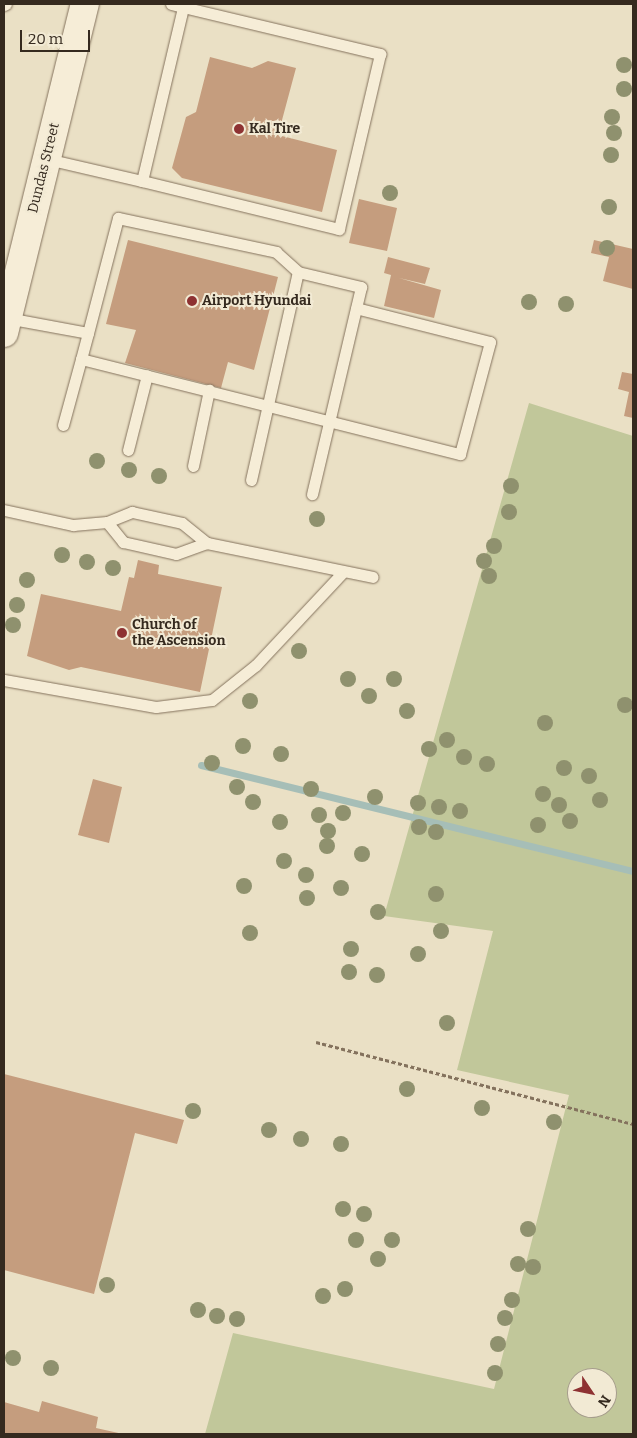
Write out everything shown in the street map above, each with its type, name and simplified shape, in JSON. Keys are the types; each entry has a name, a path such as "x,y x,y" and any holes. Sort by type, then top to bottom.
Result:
{"main road":[{"name":"Dundas Street","path":"6,325 85,4"}],"lane":[{"path":"47,159 339,229 380,54 184,5 171,4"},
{"path":"142,181 184,5"},
{"path":"63,425 118,218 276,252 298,272 361,287 312,494"},
{"path":"251,480 298,272"},
{"path":"81,359 331,420 460,454 490,342 356,308"},
{"path":"6,325 88,333"},
{"path":"128,450 146,375"},
{"path":"193,466 209,390"},
{"path":"4,510 73,525 107,522 132,512 182,523 207,542 373,577"},
{"path":"107,522 123,542 176,554 207,542"},
{"path":"4,680 156,707 212,700 256,665 343,572"}],"path":[{"path":"316,1042 633,1124"}],"green space":[{"path":"529,403 633,436 633,1434 205,1434 233,1333 494,1389 569,1095 457,1070 493,931 384,916"}],"building":[{"path":"210,57 252,68 268,61 296,68 278,135 337,150 322,212 182,178 172,168 186,117 196,112"},
{"path":"359,199 397,208 387,251 349,243"},
{"path":"128,240 278,277 254,370 228,362 221,388 125,363 136,330 106,324"},
{"path":"594,240 633,249 633,289 603,281 609,257 591,253"},
{"path":"388,257 430,268 425,284 399,278 441,290 434,318 384,306 391,275 384,273"},
{"path":"622,372 633,374 633,418 624,416 629,392 618,389"},
{"name":"Church of the Ascension","path":"138,560 159,565 158,574 222,587 200,692 81,667 69,670 27,656 41,594 121,611 129,577 134,578"},
{"path":"93,779 122,787 109,843 78,835"},
{"path":"4,1074 184,1120 177,1144 135,1133 94,1294 4,1270"},
{"path":"42,1401 98,1417 96,1428 123,1434 4,1434 4,1402 39,1412"}],"waterway":[{"path":"201,765 633,871"}],"place":[{"name":"Kal Tire","path":"239,129"},
{"name":"Airport Hyundai","path":"192,301"},
{"name":"Church of the Ascension","path":"122,633"}]}
